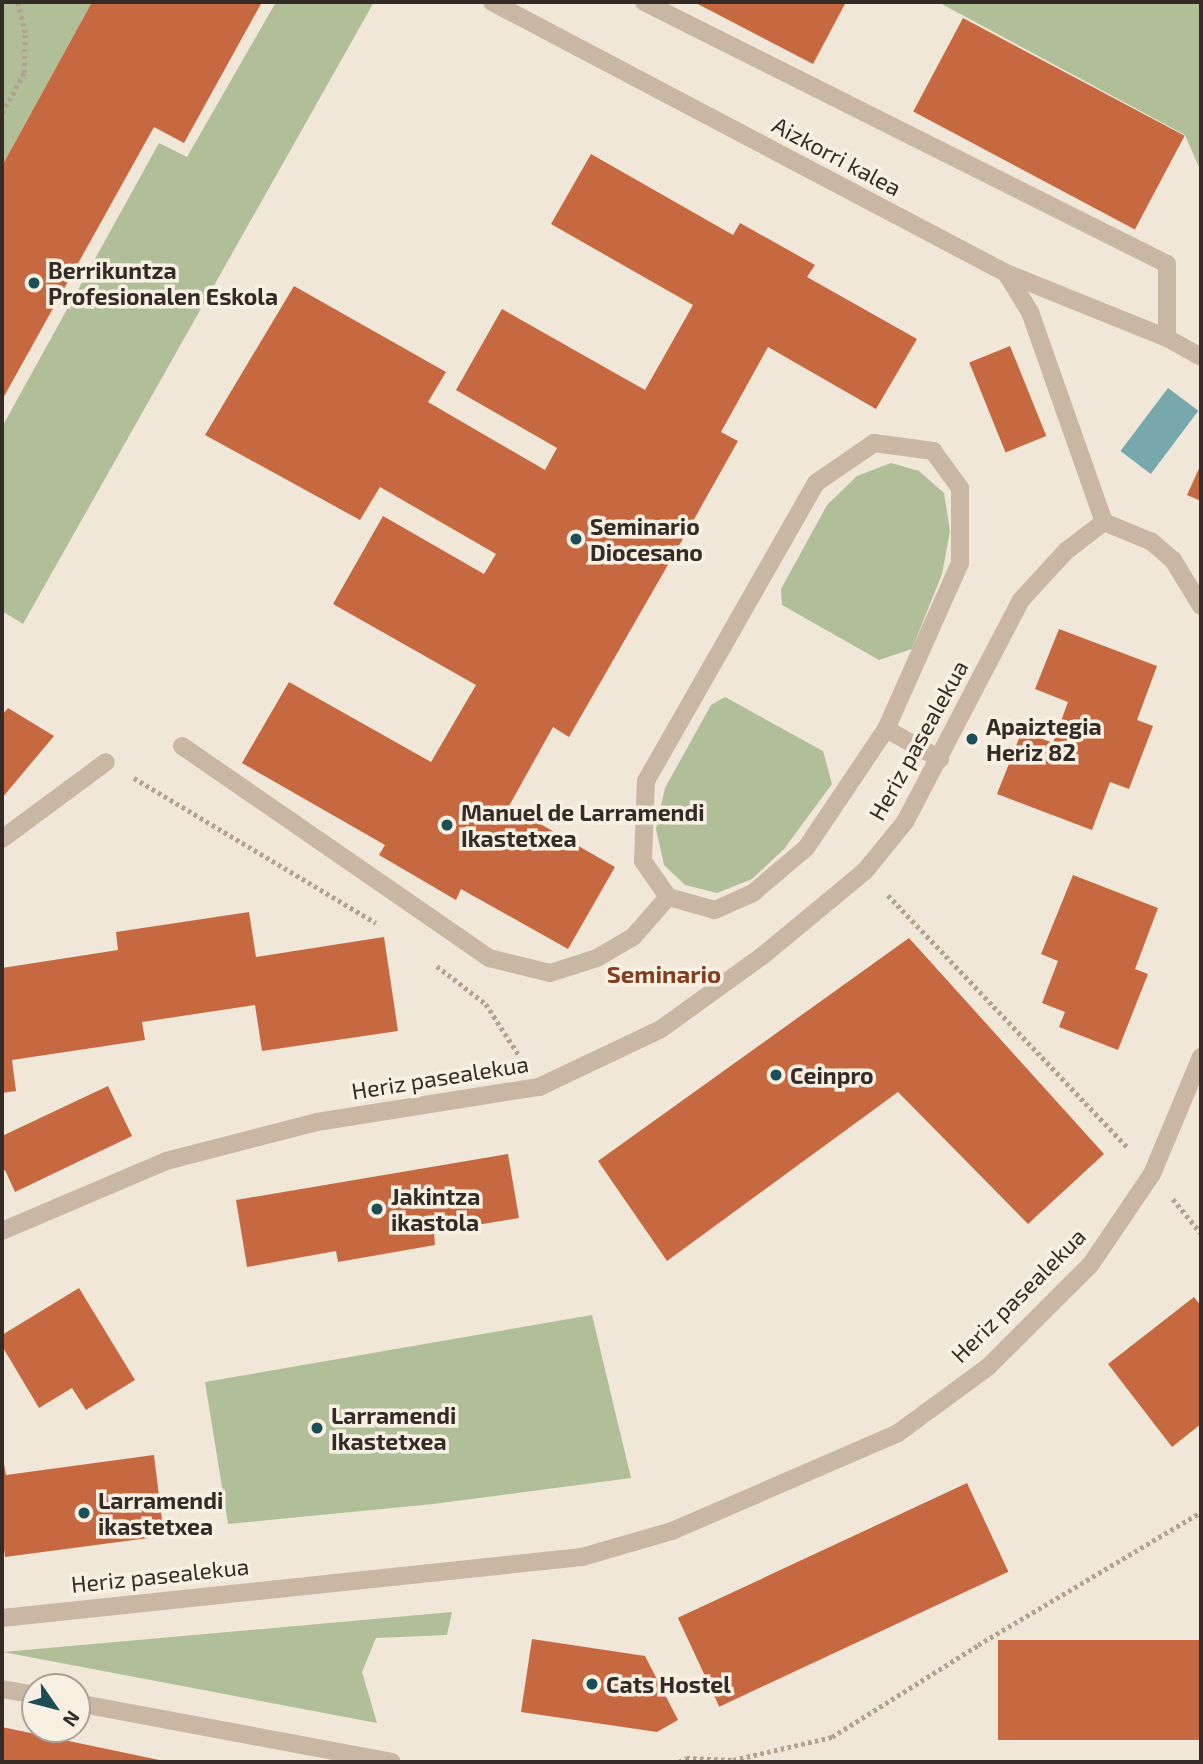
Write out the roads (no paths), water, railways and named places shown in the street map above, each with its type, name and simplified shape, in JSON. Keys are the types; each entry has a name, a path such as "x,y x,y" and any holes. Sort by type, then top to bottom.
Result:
{"street":[{"name":"Aizkorri kalea","path":"492,2 1006,273 1167,338 1201,357"},
{"path":"644,2 1167,264 1167,338"},
{"path":"1006,273 1030,312 1104,522 1152,542 1173,560 1201,606"},
{"path":"874,443 933,451 960,488 960,563 886,729 806,848 753,893 715,910 668,897 643,862 646,781 816,483 874,443"},
{"name":"Heriz pasealekua","path":"2,1231 166,1161 317,1122 539,1087 661,1029 761,957 865,871 905,822 1021,600 1066,551 1104,522"},
{"path":"886,729 940,759"},
{"path":"182,746 488,958 550,972 597,958 633,937 668,897"},
{"path":"2,839 106,762"},
{"name":"Heriz pasealekua","path":"2,1618 582,1558 673,1531 898,1433 988,1367 1091,1264 1152,1174 1201,1057"},
{"path":"2,1689 21,1692"},
{"path":"91,1706 392,1762"}],"water":[{"path":"1168,388 1198,411 1151,474 1120,451"}],"place":[{"name":"Berrikuntza Profesionalen Eskola","path":"34,283"},
{"name":"Seminario Diocesano","path":"576,539"},
{"name":"Apaiztegia Heriz 82","path":"972,739"},
{"name":"Manuel de Larramendi Ikastetxea","path":"447,825"},
{"name":"Ceinpro","path":"776,1075"},
{"name":"Jakintza ikastola","path":"377,1209"},
{"name":"Larramendi Ikastetxea","path":"317,1428"},
{"name":"Larramendi ikastetxea","path":"84,1513"},
{"name":"Cats Hostel","path":"592,1684"}],"district":[{"name":"Seminario","path":"664,974"}]}
